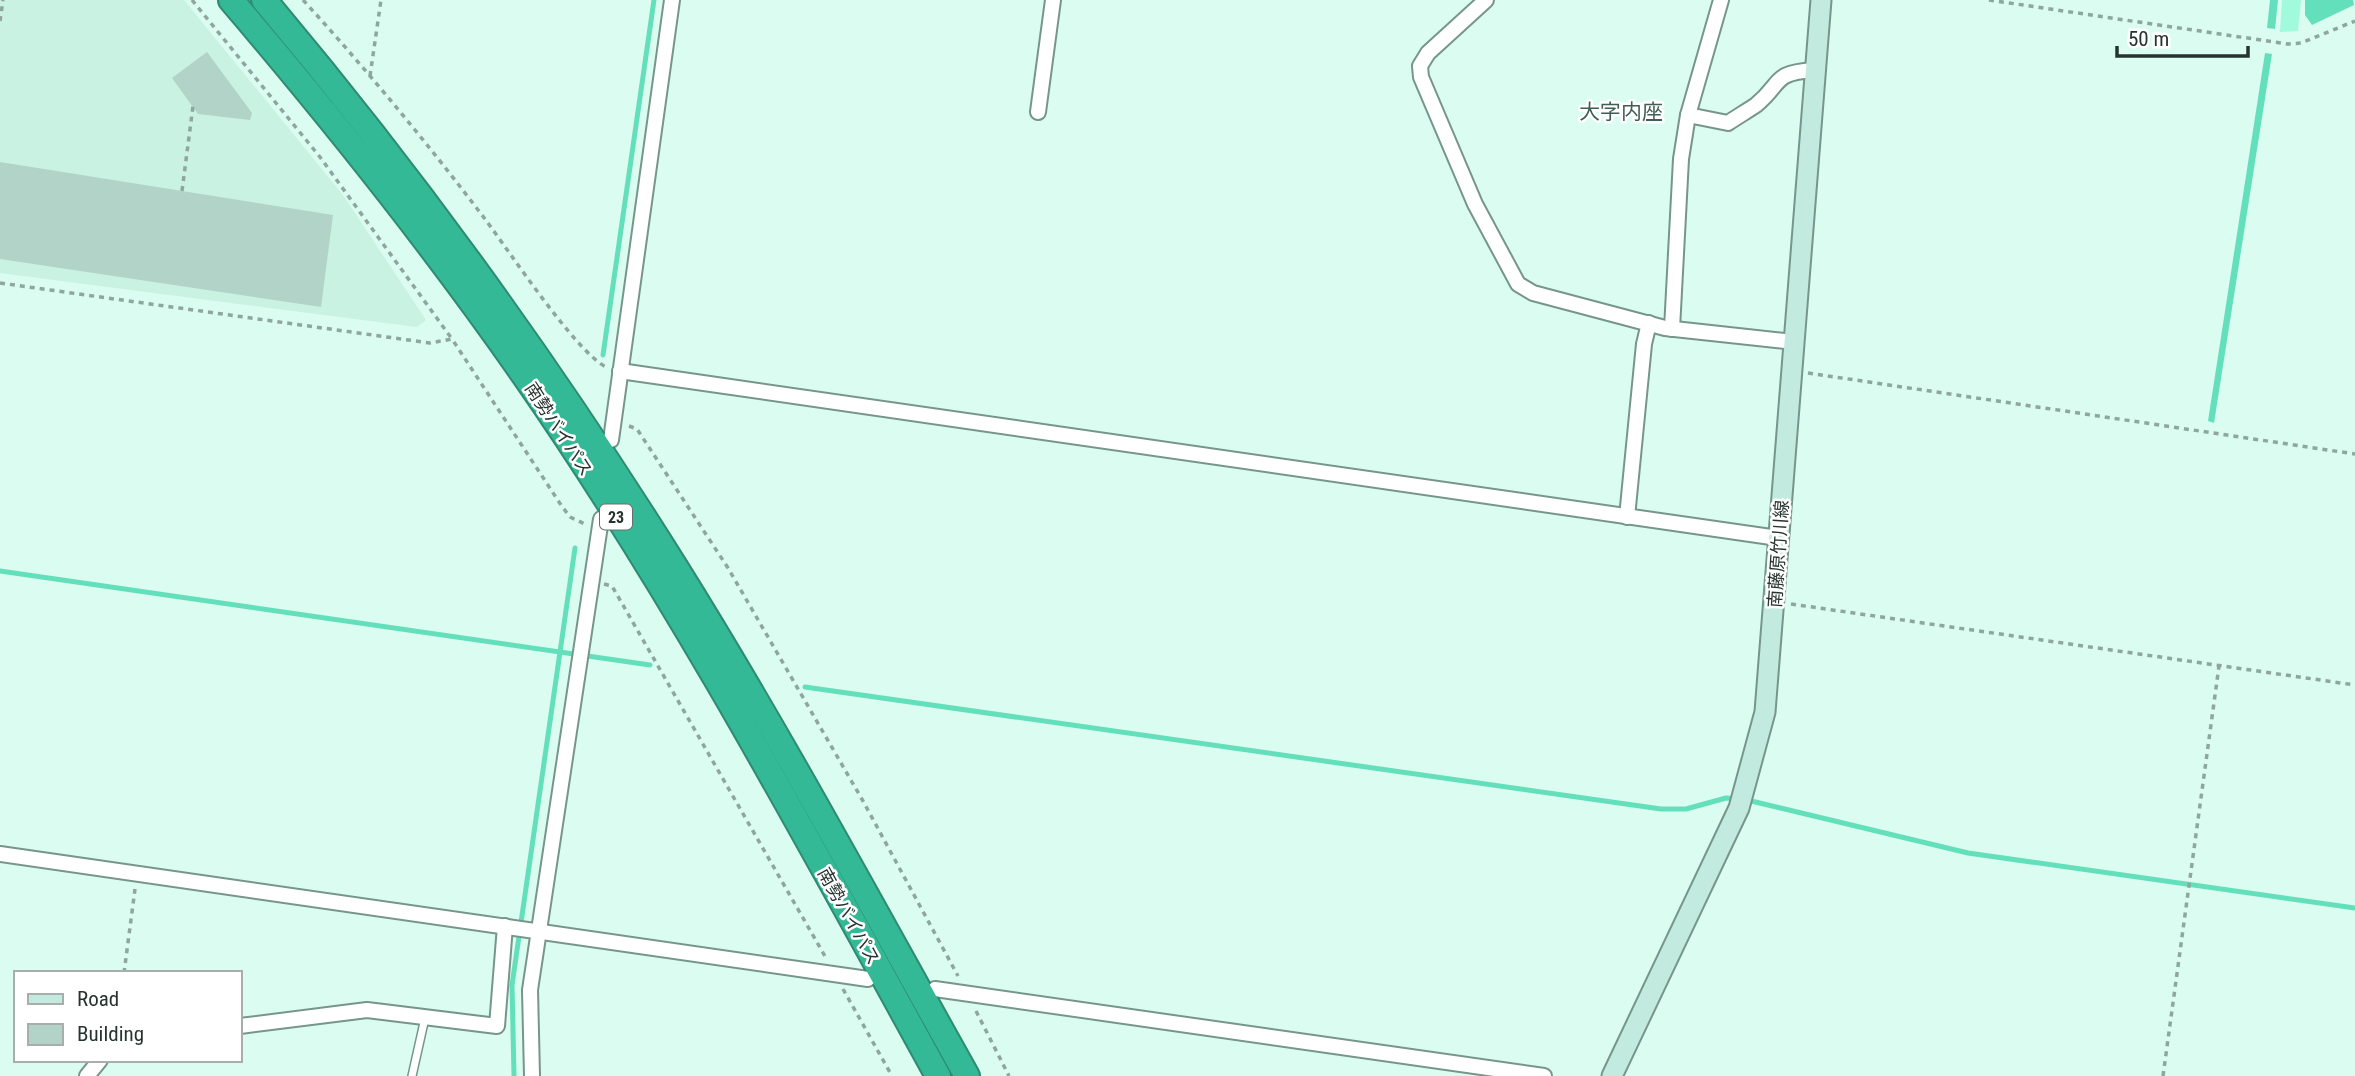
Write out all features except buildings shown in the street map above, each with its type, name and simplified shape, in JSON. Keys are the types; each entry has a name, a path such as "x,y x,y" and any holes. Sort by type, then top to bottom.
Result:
{"highway":[{"name":"南勢バイパス","path":"232,0 382,182 528,380 676,613 938,1076"},
{"name":"南勢バイパス","path":"264,0 404,172 543,363 710,624 967,1076"}],"main road":[{"name":"南藤原竹川線","path":"1612,1076 1742,800 1765,712 1821,0"}],"street":[{"path":"611,440 672,0"},
{"path":"1038,111 1053,0"},
{"path":"1486,0 1428,53 1420,66 1421,78 1475,204 1518,284 1533,293 1672,329 1794,342"},
{"path":"1672,329 1681,159 1688,115 1720,0"},
{"path":"1688,115 1728,123 1758,103 1773,83 1792,71 1814,70"},
{"path":"1627,517 1644,344 1649,323"},
{"path":"620,371 1778,538"},
{"path":"533,1076 530,990 535,931 600,523"},
{"path":"0,854 868,979"},
{"path":"242,1026 367,1010 497,1026 509,927"},
{"path":"936,989 1544,1076"},
{"path":"87,1076 98,1062"}],"lane":[{"path":"412,1076 425,1018"}],"path":[{"path":"0,21 3,0"},
{"path":"192,0 320,157 452,339 570,517 600,523"},
{"path":"303,0 370,76 482,215 581,345 604,367 620,371"},
{"path":"370,76 381,0"},
{"path":"1989,0 2288,44 2301,43 2355,22"},
{"path":"182,191 193,106"},
{"path":"0,283 430,343 452,339"},
{"path":"1793,371 2355,454"},
{"path":"613,421 637,429 728,568 863,801 1009,1076"},
{"path":"591,580 612,586 892,1076"},
{"path":"1775,601 2355,685"},
{"path":"2163,1076 2219,666"},
{"path":"124,971 137,873"}],"shaded area":[{"path":"0,0 184,0 343,195 426,320 417,327 0,273"},
{"path":"2270,0 2278,0 2275,29 2267,28"},
{"path":"2282,0 2301,0 2298,31 2280,32"},
{"path":"2305,0 2353,0 2354,5 2312,25 2305,15"},
{"path":"2265,53 2272,54 2214,423 2208,421"}],"waterway":[{"path":"603,355 654,0"},
{"path":"514,1076 512,985 575,548"},
{"path":"0,571 650,665"},
{"path":"805,687 1661,809 1686,809 1726,798 1737,799"},
{"path":"1747,800 1968,853 2355,908"}],"district":[{"name":"大字内座","path":"1621,112"}]}
